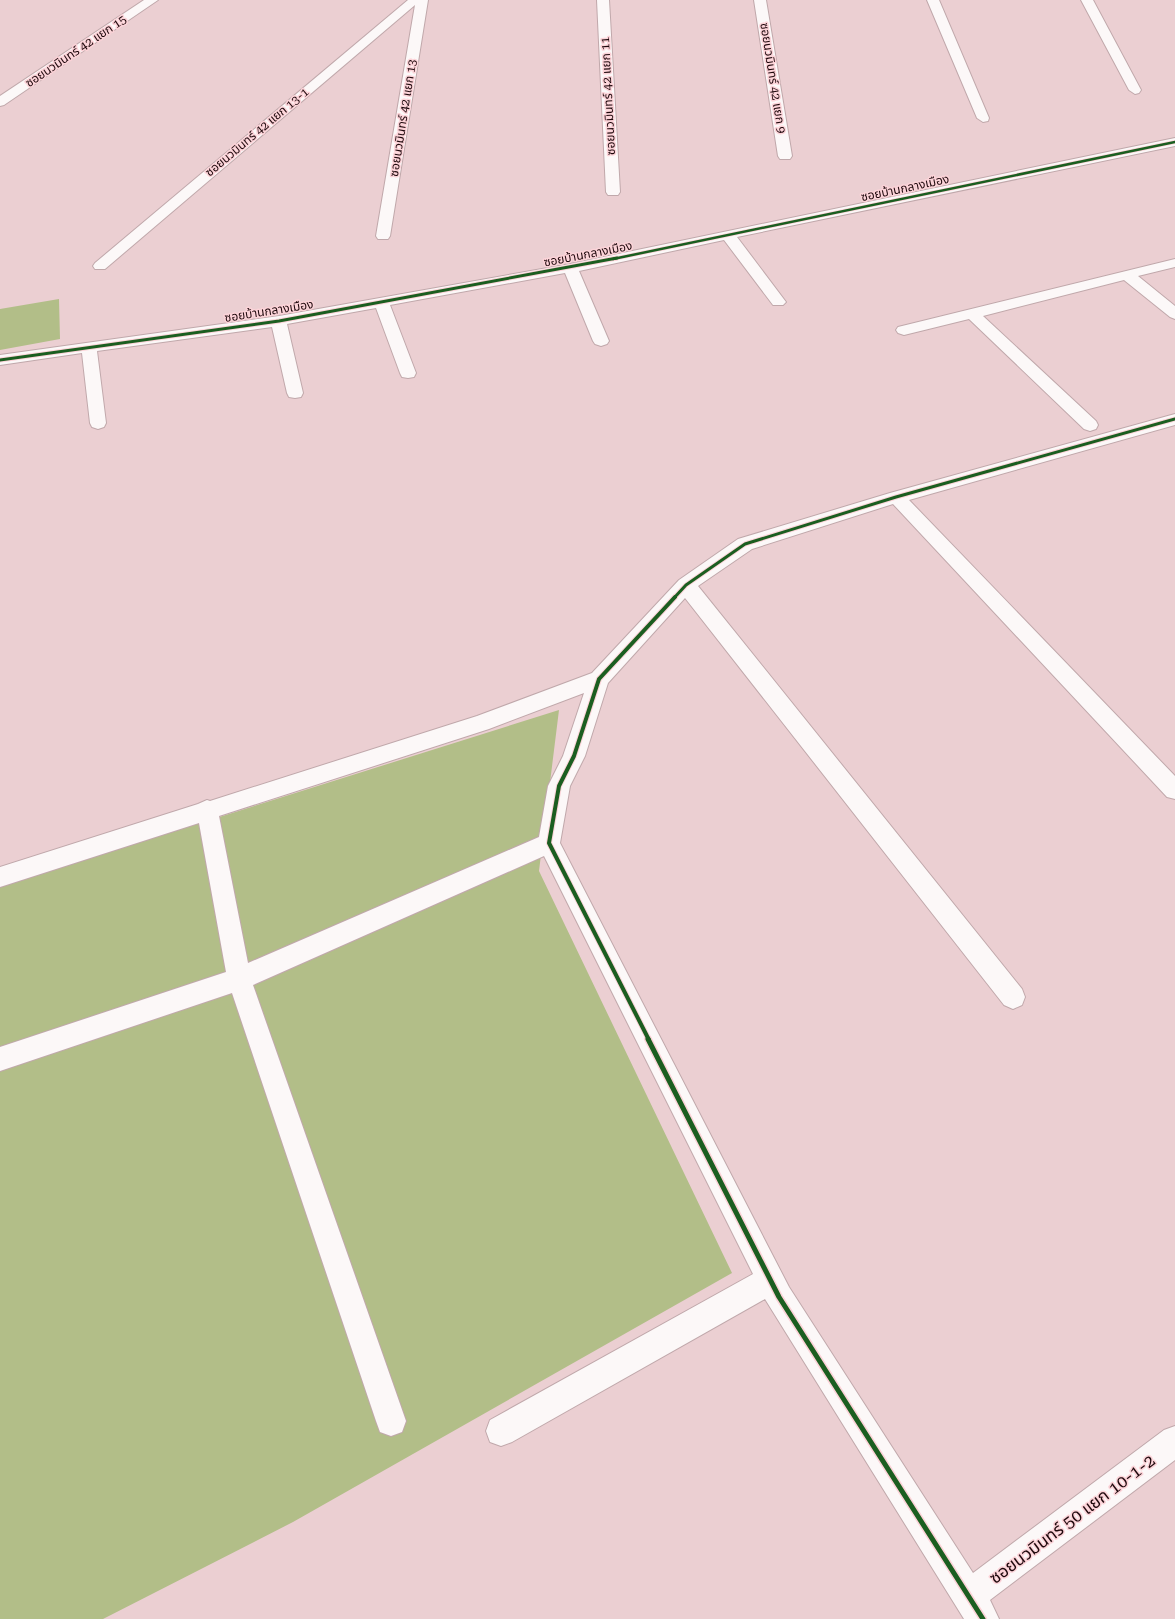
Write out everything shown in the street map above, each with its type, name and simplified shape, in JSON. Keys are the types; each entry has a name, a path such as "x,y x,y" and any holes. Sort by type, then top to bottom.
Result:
{"street":[{"name":"ซอยนวมินทร์ 42 แยก 15","path":"0,102 152,0"},
{"name":"ซอยนวมินทร์ 42 แยก 13-1","path":"100,266 310,87 415,0"},
{"name":"ซอยนวมินทร์ 42 แยก 13","path":"383,236 422,0"},
{"name":"ซอยนวมินทร์ 42 แยก 11","path":"603,0 613,192"},
{"name":"ซอยนวมินทร์ 42 แยก 9","path":"760,0 785,156"},
{"path":"933,0 983,118"},
{"path":"1087,0 1135,90"},
{"name":"ซอยบ้านกลางเมือง","path":"0,360 279,321 570,268 1174,142"},
{"path":"728,235 778,302"},
{"path":"904,330 973,315 1126,274 1175,263"},
{"path":"570,268 601,341"},
{"path":"1126,274 1175,314"},
{"path":"381,302 408,373"},
{"path":"973,315 1090,425"},
{"path":"279,321 295,393"},
{"path":"89,348 98,423"},
{"path":"976,1608 779,1297 549,843 559,786 574,756 599,679 686,584 745,544 896,497 1175,418"},
{"path":"896,497 1175,790"},
{"path":"686,584 1013,997"},
{"path":"0,877 207,809 482,723 599,679"},
{"path":"207,809 239,979 391,1421"},
{"path":"0,1059 239,979 549,843"},
{"path":"501,1431 770,1280"},
{"name":"ซอยนวมินทร์ 50 แยก 10-1-2","path":"976,1608 1175,1441"}],"green space":[{"path":"59,299 60,339 0,350 0,309"},
{"path":"559,710 539,871 732,1273 293,1522 103,1619 0,1619 0,886"}],"cycle path":[{"path":"0,360 279,321 570,268 1175,142"},
{"path":"983,1619 779,1297 549,843 559,786 574,756 599,679 686,585 745,544 896,497 1175,419"}]}
